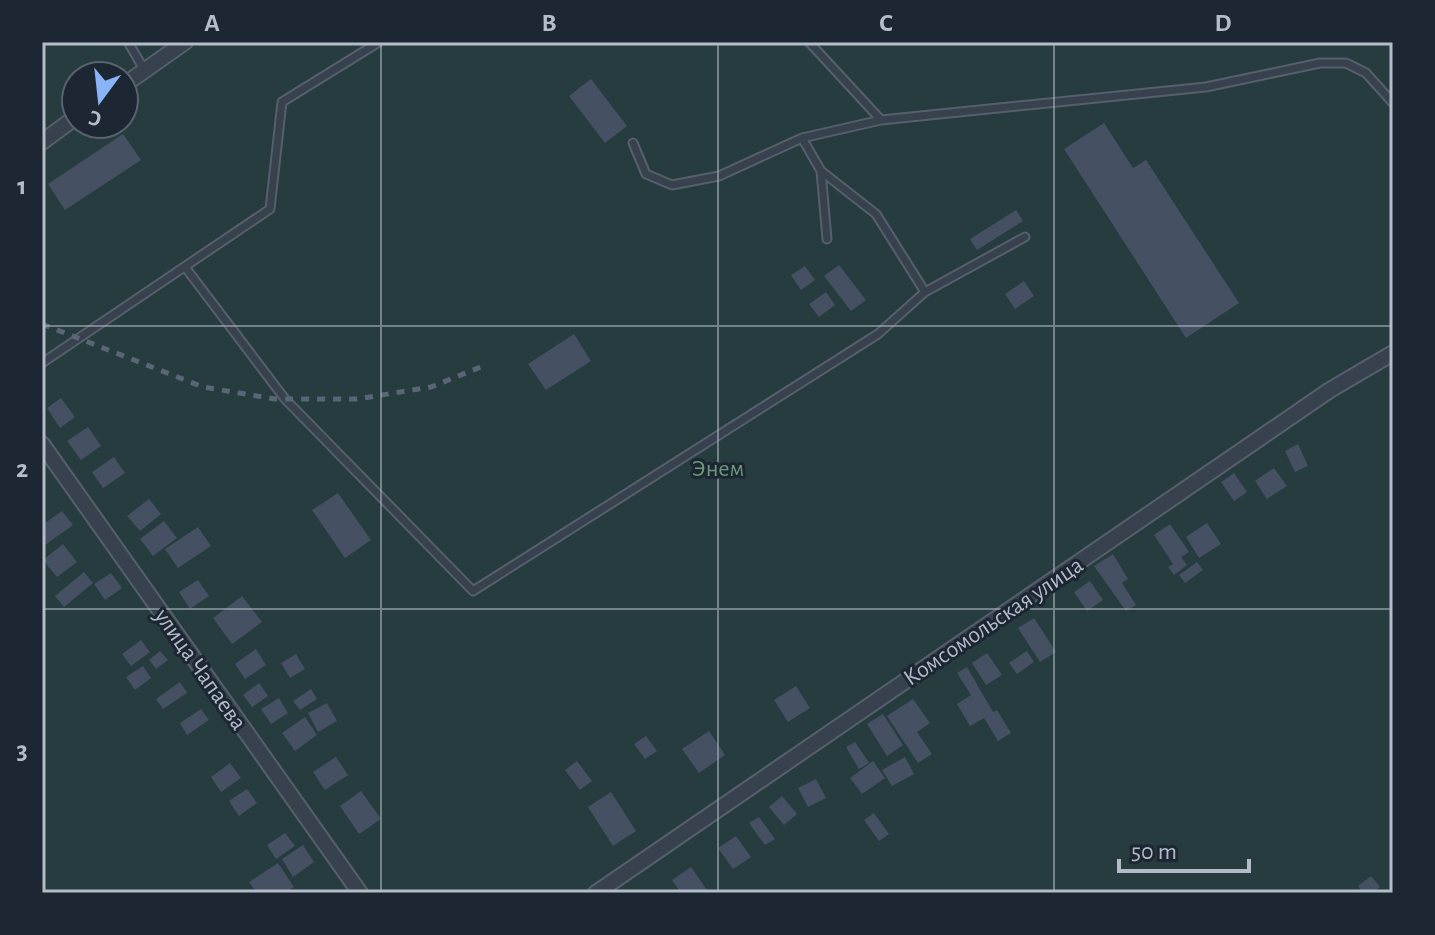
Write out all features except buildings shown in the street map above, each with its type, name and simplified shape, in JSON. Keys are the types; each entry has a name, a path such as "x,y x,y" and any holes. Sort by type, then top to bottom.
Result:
{"street":[{"path":"140,74 185,42"},
{"path":"42,142 60,129"},
{"name":"Комсомольская улица","path":"596,893 1330,390 1393,353"},
{"name":"улица Чапаева","path":"42,444 360,893"}],"lane":[{"path":"128,42 145,71"},
{"path":"42,363 270,209 282,102 379,42"},
{"path":"809,42 881,120"},
{"path":"633,143 646,174 672,185 719,176 802,138 881,120 1206,87 1320,63 1346,63 1366,73 1393,103"},
{"path":"802,138 821,171 876,214 925,292"},
{"path":"821,171 827,239"},
{"path":"185,267 285,399 473,591 878,334 925,292 1025,237"}],"green space":[{"name":"Энем","path":"42,42 1393,42 1393,893 42,893"}],"railway":[{"path":"42,324 203,387 275,399 357,399 431,387 483,366"}]}
